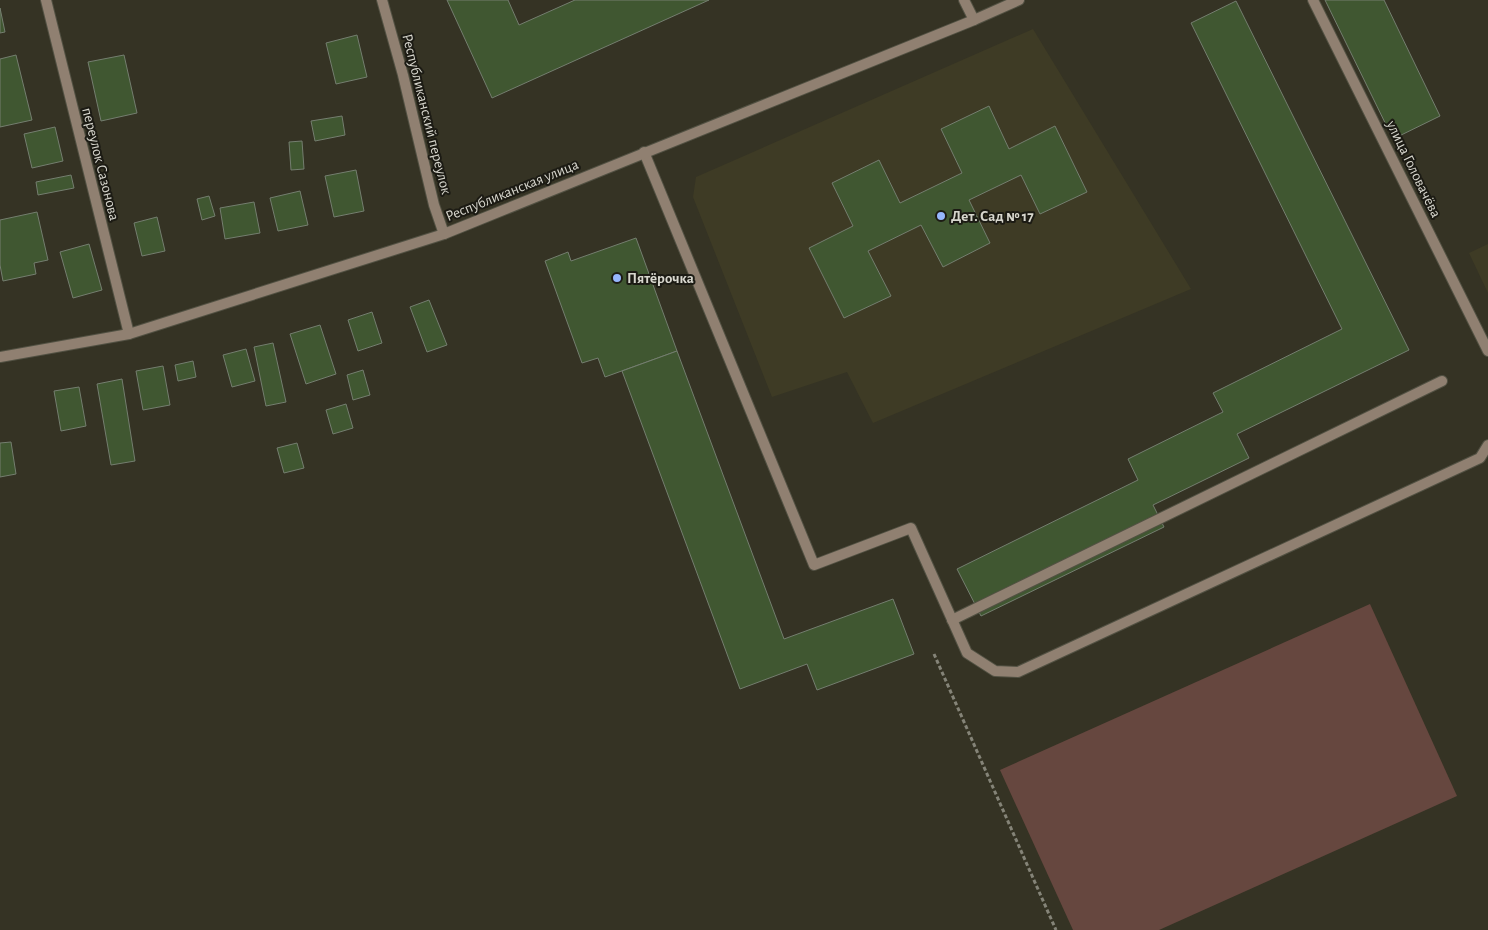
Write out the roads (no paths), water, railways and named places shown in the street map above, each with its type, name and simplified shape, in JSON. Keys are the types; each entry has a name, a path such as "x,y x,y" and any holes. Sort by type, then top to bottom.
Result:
{"street":[{"name":"переулок Сазонова","path":"46,0 128,334"},
{"name":"Республиканский переулок","path":"382,0 403,75 434,205 444,234"},
{"path":"964,0 974,20"},
{"name":"Республиканская улица","path":"0,356 128,334 444,234 974,20 1019,0"},
{"name":"улица Головачёва","path":"1313,0 1488,351"},
{"path":"644,152 814,565 911,528 967,653 995,670 1018,672 1480,458 1488,445"},
{"path":"952,620 1442,381"}],"place":[{"name":"Дет. Сад № 17","path":"941,216"},
{"name":"Пятёрочка","path":"617,278"}]}
